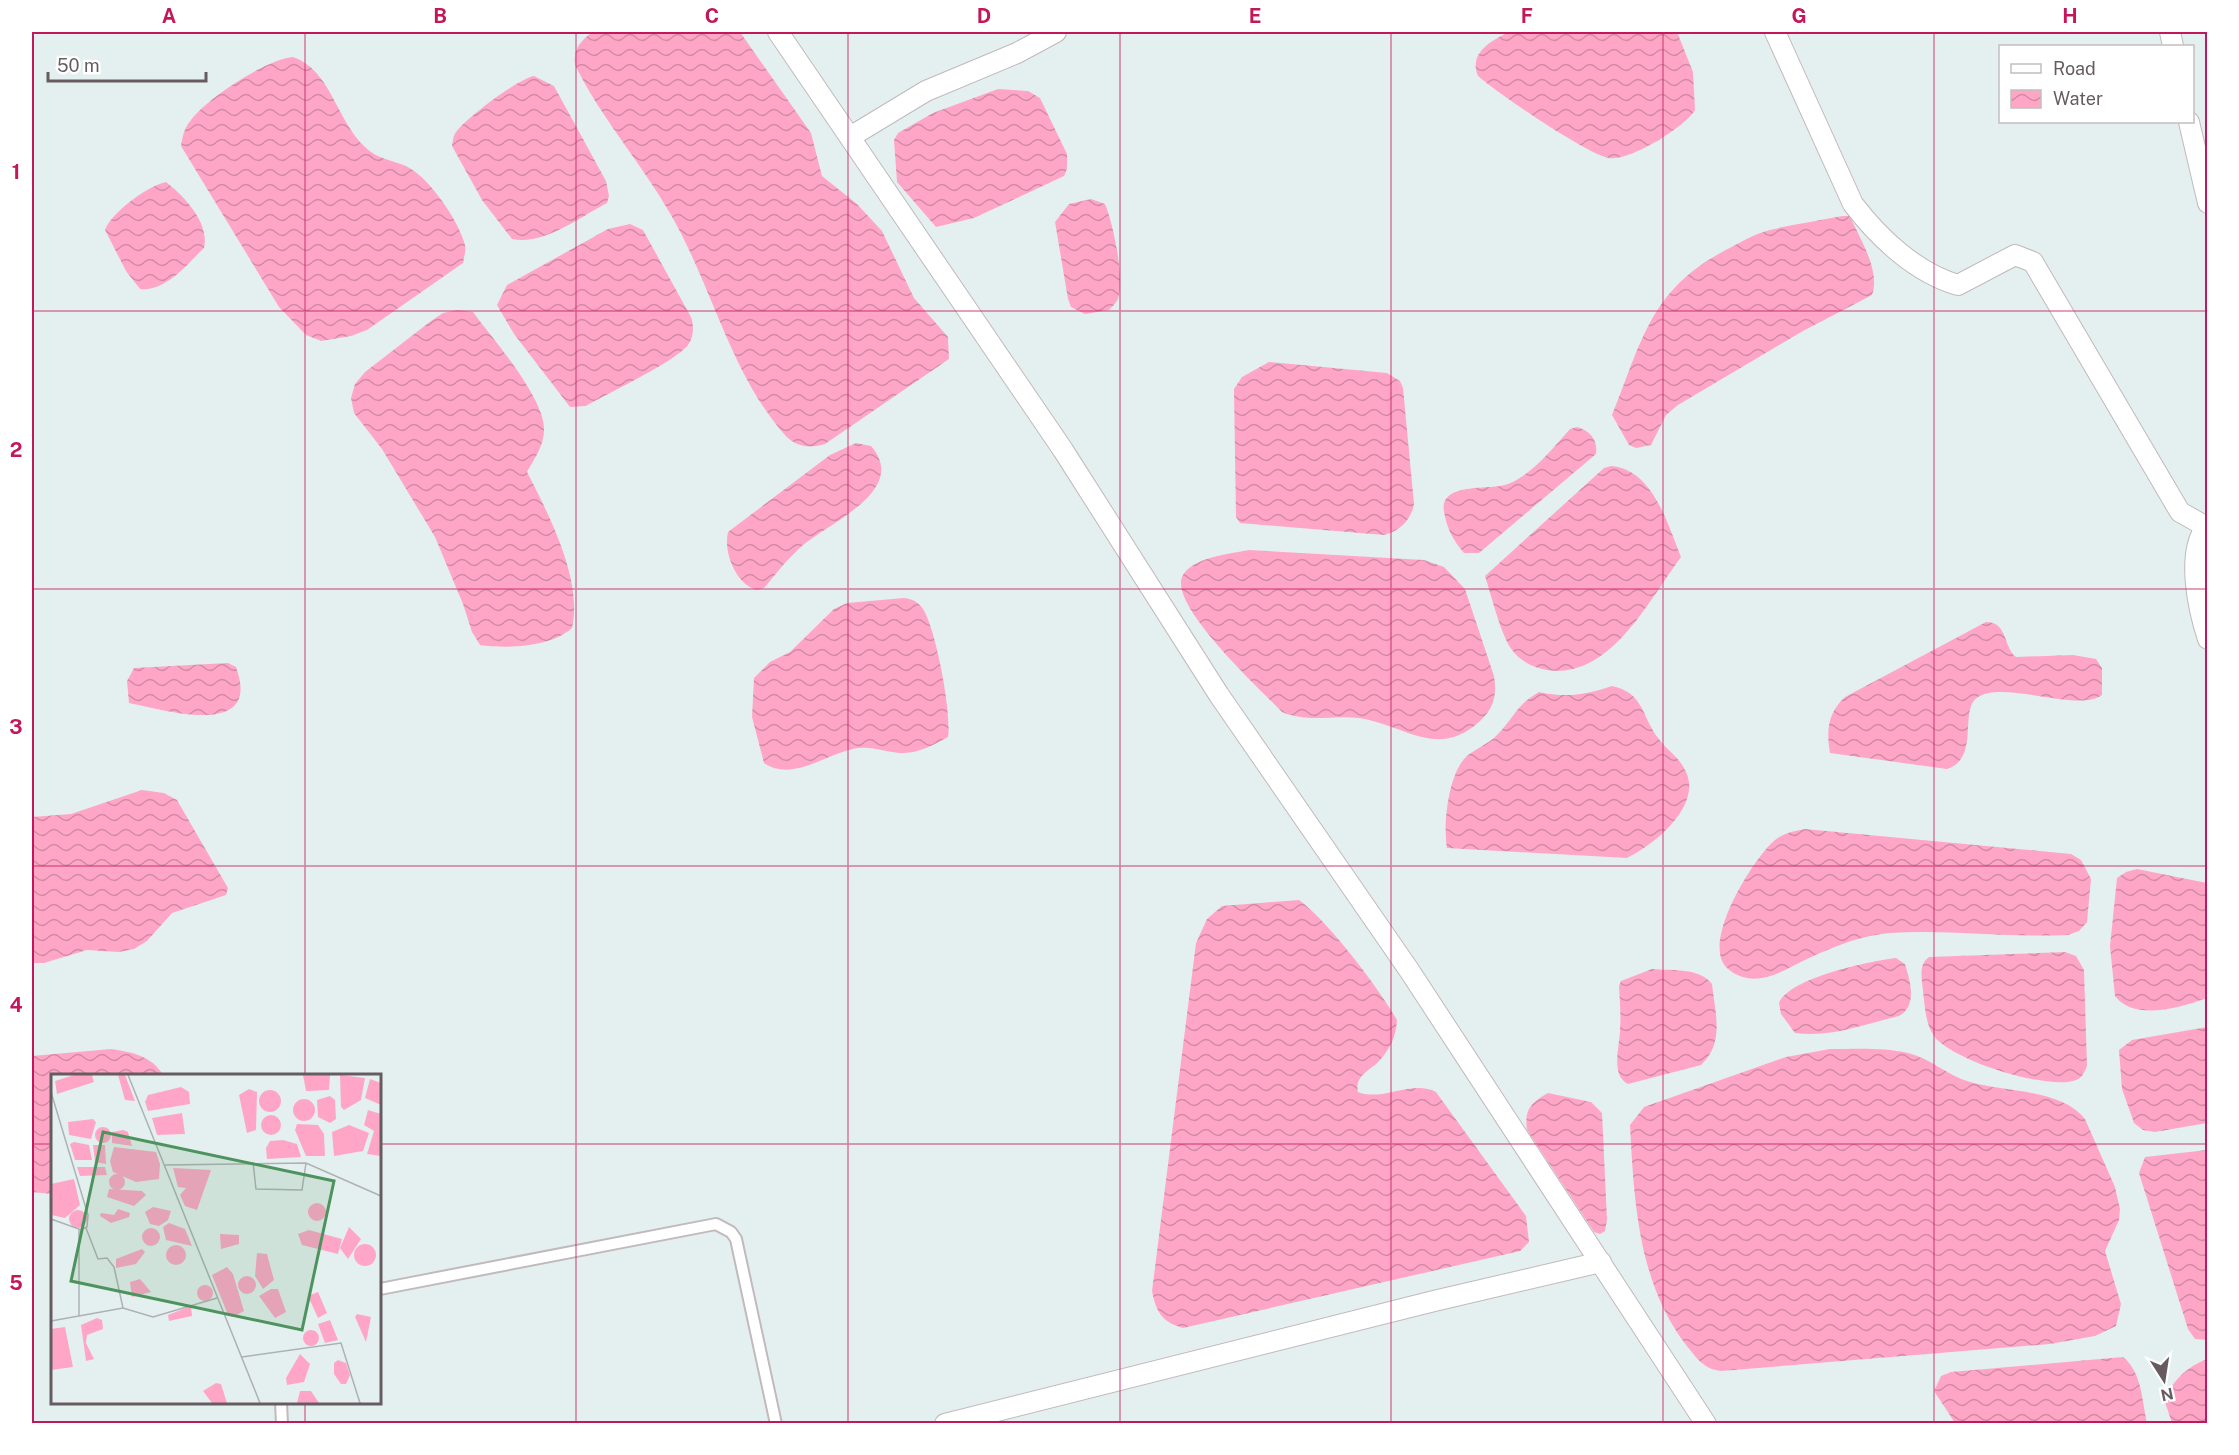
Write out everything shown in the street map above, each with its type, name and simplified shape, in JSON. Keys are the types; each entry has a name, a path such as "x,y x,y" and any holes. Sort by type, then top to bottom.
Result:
{"street":[{"path":"778,32 1063,450 1219,696 1409,970 1706,1424"},
{"path":"850,138 926,91 1017,53 1056,32"},
{"path":"1775,32 1853,204 1868,224 1934,278 1958,285 2015,255 2033,262 2180,512 2206,526 2197,540 2194,557 2201,612 2208,639"},
{"path":"2190,123 2208,203"},
{"path":"945,1424 1434,1301 1600,1262"}],"lane":[{"path":"381,1289 716,1224 731,1232 736,1239 776,1424"},
{"path":"281,1404 282,1424"}],"water":[{"path":"592,32 740,32 811,133 822,176 857,204 882,231 914,298 948,337 949,359 825,444 803,446 788,438 766,410 750,384 671,215 597,104 575,65 578,46"},
{"path":"1509,32 1677,32 1693,72 1695,110 1669,134 1629,155 1608,158 1597,154 1542,121 1478,76 1476,61 1483,48"},
{"path":"293,57 306,63 325,84 355,136 365,147 380,157 406,166 424,180 450,212 462,235 465,247 463,263 367,330 351,336 321,341 306,335 279,307 181,146 189,123 210,101 254,72 282,59"},
{"path":"534,76 554,86 606,181 609,196 607,203 561,229 536,238 512,239 482,200 452,146 456,132 471,117 505,91"},
{"path":"998,89 1028,91 1040,98 1067,154 1067,169 1064,176 974,218 936,227 897,182 894,140 898,133 933,113"},
{"path":"166,182 188,202 194,211 203,229 204,248 167,282 150,289 140,289 126,271 105,230 122,208 149,189"},
{"path":"1091,199 1105,204 1108,213 1117,251 1120,290 1118,299 1109,310 1085,314 1071,307 1068,299 1055,222 1069,204"},
{"path":"1850,216 1868,254 1874,275 1872,295 1803,331 1678,405 1666,415 1651,445 1636,448 1629,445 1612,415 1651,321 1679,283 1724,251 1758,234"},
{"path":"630,224 643,230 691,317 693,328 691,339 681,352 656,368 586,406 570,407 514,334 497,305 507,285 608,229"},
{"path":"458,310 473,312 527,385 542,417 544,430 542,441 527,472 562,548 573,589 574,609 572,628 541,643 503,647 480,645 472,632 435,537 382,449 354,413 351,398 355,384 365,372 443,313"},
{"path":"1269,362 1387,373 1400,381 1403,388 1414,504 1410,515 1400,528 1384,535 1240,523 1236,517 1234,389 1242,377"},
{"path":"1577,427 1592,437 1596,445 1596,454 1479,553 1464,553 1451,534 1445,518 1445,502 1449,496 1457,491 1500,486 1517,480 1542,460 1570,429"},
{"path":"856,443 871,446 880,462 880,477 873,491 845,516 802,546 764,588 757,590 743,582 729,558 728,532 830,455"},
{"path":"1611,466 1626,469 1648,488 1664,515 1681,557 1641,614 1609,650 1590,663 1570,670 1537,668 1519,657 1508,644 1485,576 1604,468"},
{"path":"1249,550 1424,560 1444,567 1465,589 1494,676 1495,696 1489,711 1465,732 1450,738 1435,739 1421,737 1359,718 1311,718 1282,712 1220,648 1190,608 1182,591 1182,577 1194,565 1212,558"},
{"path":"904,598 913,600 923,609 933,634 948,710 948,737 927,748 910,753 858,748 787,770 764,763 752,717 754,678 770,662 790,652 834,609 847,603"},
{"path":"1986,622 1993,623 2002,630 2016,657 2073,655 2096,659 2102,668 2102,695 2091,700 2076,701 2005,692 1978,697 1972,703 1963,755 1957,763 1947,769 1830,753 1828,737 1830,722 1835,709 1845,697"},
{"path":"228,663 236,667 241,690 236,704 223,712 206,715 185,714 129,703 127,681 134,668"},
{"path":"1612,686 1622,689 1636,699 1658,738 1680,761 1685,770 1689,783 1688,797 1682,810 1662,834 1627,858 1447,848 1448,802 1454,778 1464,759 1493,738 1520,707 1539,692 1576,695"},
{"path":"142,790 164,793 177,800 228,888 226,895 172,913 147,941 134,949 119,952 87,950 44,963 32,963 32,817 71,814"},
{"path":"1805,829 2071,854 2081,860 2091,879 2087,922 2079,931 2068,935 1890,933 1864,937 1767,977 1751,978 1735,974 1727,968 1720,956 1720,940 1733,901 1743,881 1775,840 1786,834"},
{"path":"2137,869 2207,883 2207,998 2172,1008 2146,1010 2134,1009 2123,1004 2115,996 2110,946 2117,878"},
{"path":"1299,900 1324,923 1352,956 1397,1020 1390,1046 1381,1059 1361,1077 1357,1086 1358,1092 1377,1094 1417,1088 1436,1092 1526,1216 1529,1242 1520,1251 1183,1328 1170,1323 1161,1315 1152,1291 1196,943 1207,919 1222,906"},
{"path":"2065,952 2076,956 2084,970 2087,1066 2083,1075 2078,1079 2063,1082 2044,1081 2001,1071 1959,1055 1934,1036 1926,1014 1922,977 1923,964 1929,957"},
{"path":"1896,958 1905,964 1911,992 1909,1006 1899,1016 1847,1029 1808,1034 1795,1033 1781,1014 1779,1003 1786,994 1798,986 1832,972"},
{"path":"1652,969 1693,972 1712,984 1716,1037 1713,1047 1701,1065 1628,1084 1619,1074 1617,1059 1620,1036 1619,986 1621,981"},
{"path":"2207,1027 2207,1123 2155,1132 2143,1130 2134,1123 2122,1089 2119,1050 2132,1040"},
{"path":"111,1049 147,1059 162,1074 51,1074 51,1194 32,1192 32,1056"},
{"path":"1830,1049 1879,1049 1908,1053 1970,1082 2032,1093 2062,1102 2075,1109 2085,1119 2115,1187 2120,1209 2119,1220 2105,1251 2121,1304 2116,1326 2095,1336 2050,1344 1721,1371 1709,1368 1701,1362 1670,1321 1648,1268 1637,1211 1630,1125 1644,1107 1786,1057"},
{"path":"1548,1093 1591,1102 1602,1113 1607,1220 1605,1231 1600,1234 1594,1232 1527,1130 1526,1123 1530,1107"},
{"path":"2207,1150 2208,1340 2195,1339 2188,1329 2139,1173 2145,1157"},
{"path":"2123,1357 2138,1379 2147,1423 1955,1423 1934,1391 1941,1376 1951,1372"},
{"path":"2207,1359 2207,1423 2172,1423 2164,1399 2182,1374"}]}
